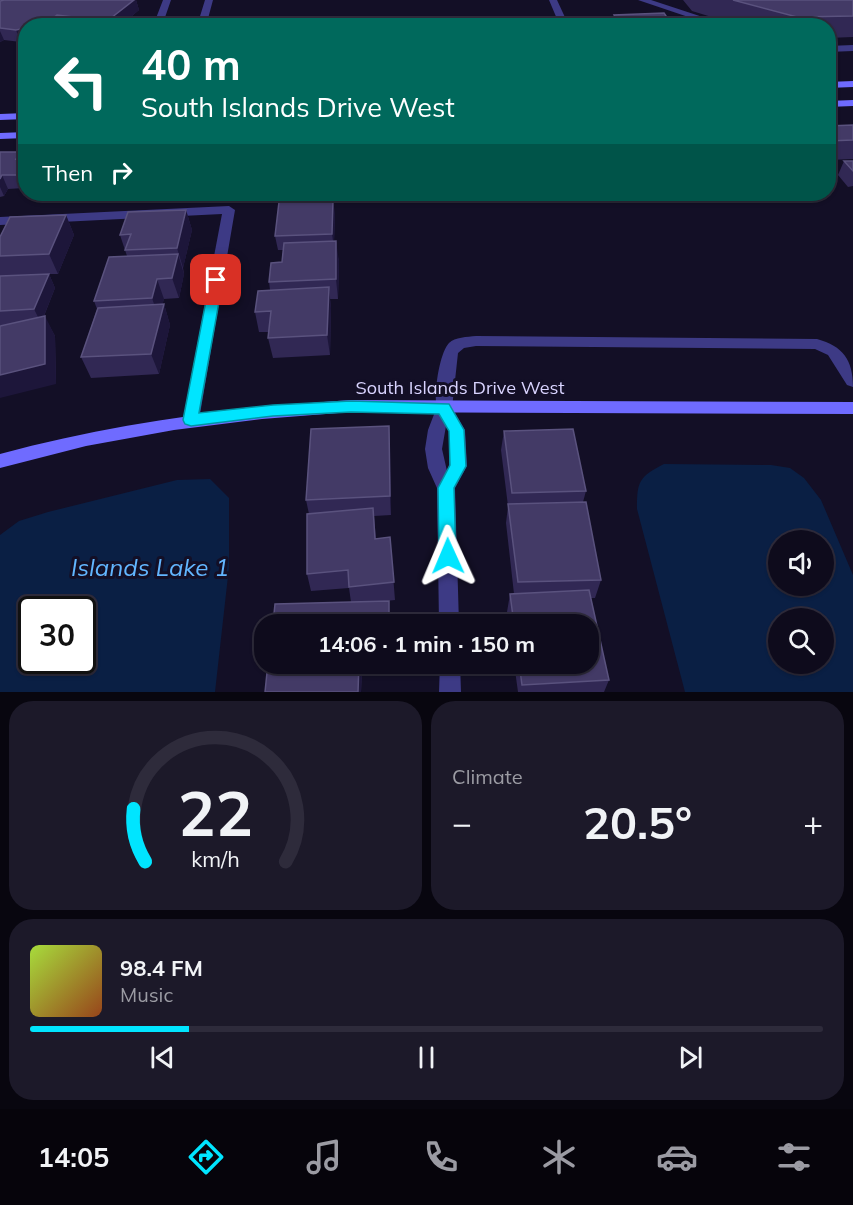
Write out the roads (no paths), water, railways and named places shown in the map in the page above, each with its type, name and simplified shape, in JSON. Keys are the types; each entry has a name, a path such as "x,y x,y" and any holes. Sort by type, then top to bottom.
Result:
{"street":[{"path":"160,18 168,0"},
{"path":"203,18 208,0"},
{"path":"553,0 561,18"},
{"path":"642,0 700,18"},
{"path":"836,48 853,48"},
{"path":"836,85 853,84"},
{"path":"836,104 853,103"},
{"path":"0,117 18,116"},
{"path":"0,136 18,135"},
{"path":"0,221 229,210 191,420"},
{"path":"449,614 446,488 435,468 434,431 444,408 449,356 453,347 476,341 817,344 833,351 853,381"},
{"name":"South Islands Drive West","path":"0,461 50,446 191,420 273,410 351,406 853,408"},
{"path":"450,674 450,692"}],"water":[{"path":"664,464 771,465 790,468 804,478 821,500 834,530 768,530 768,596 834,596 834,530 853,575 853,692 685,692 637,509 639,486 649,473"},
{"name":"Islands Lake 1","path":"210,479 229,498 229,567 215,692 0,692 0,535 19,521 177,480"}]}
